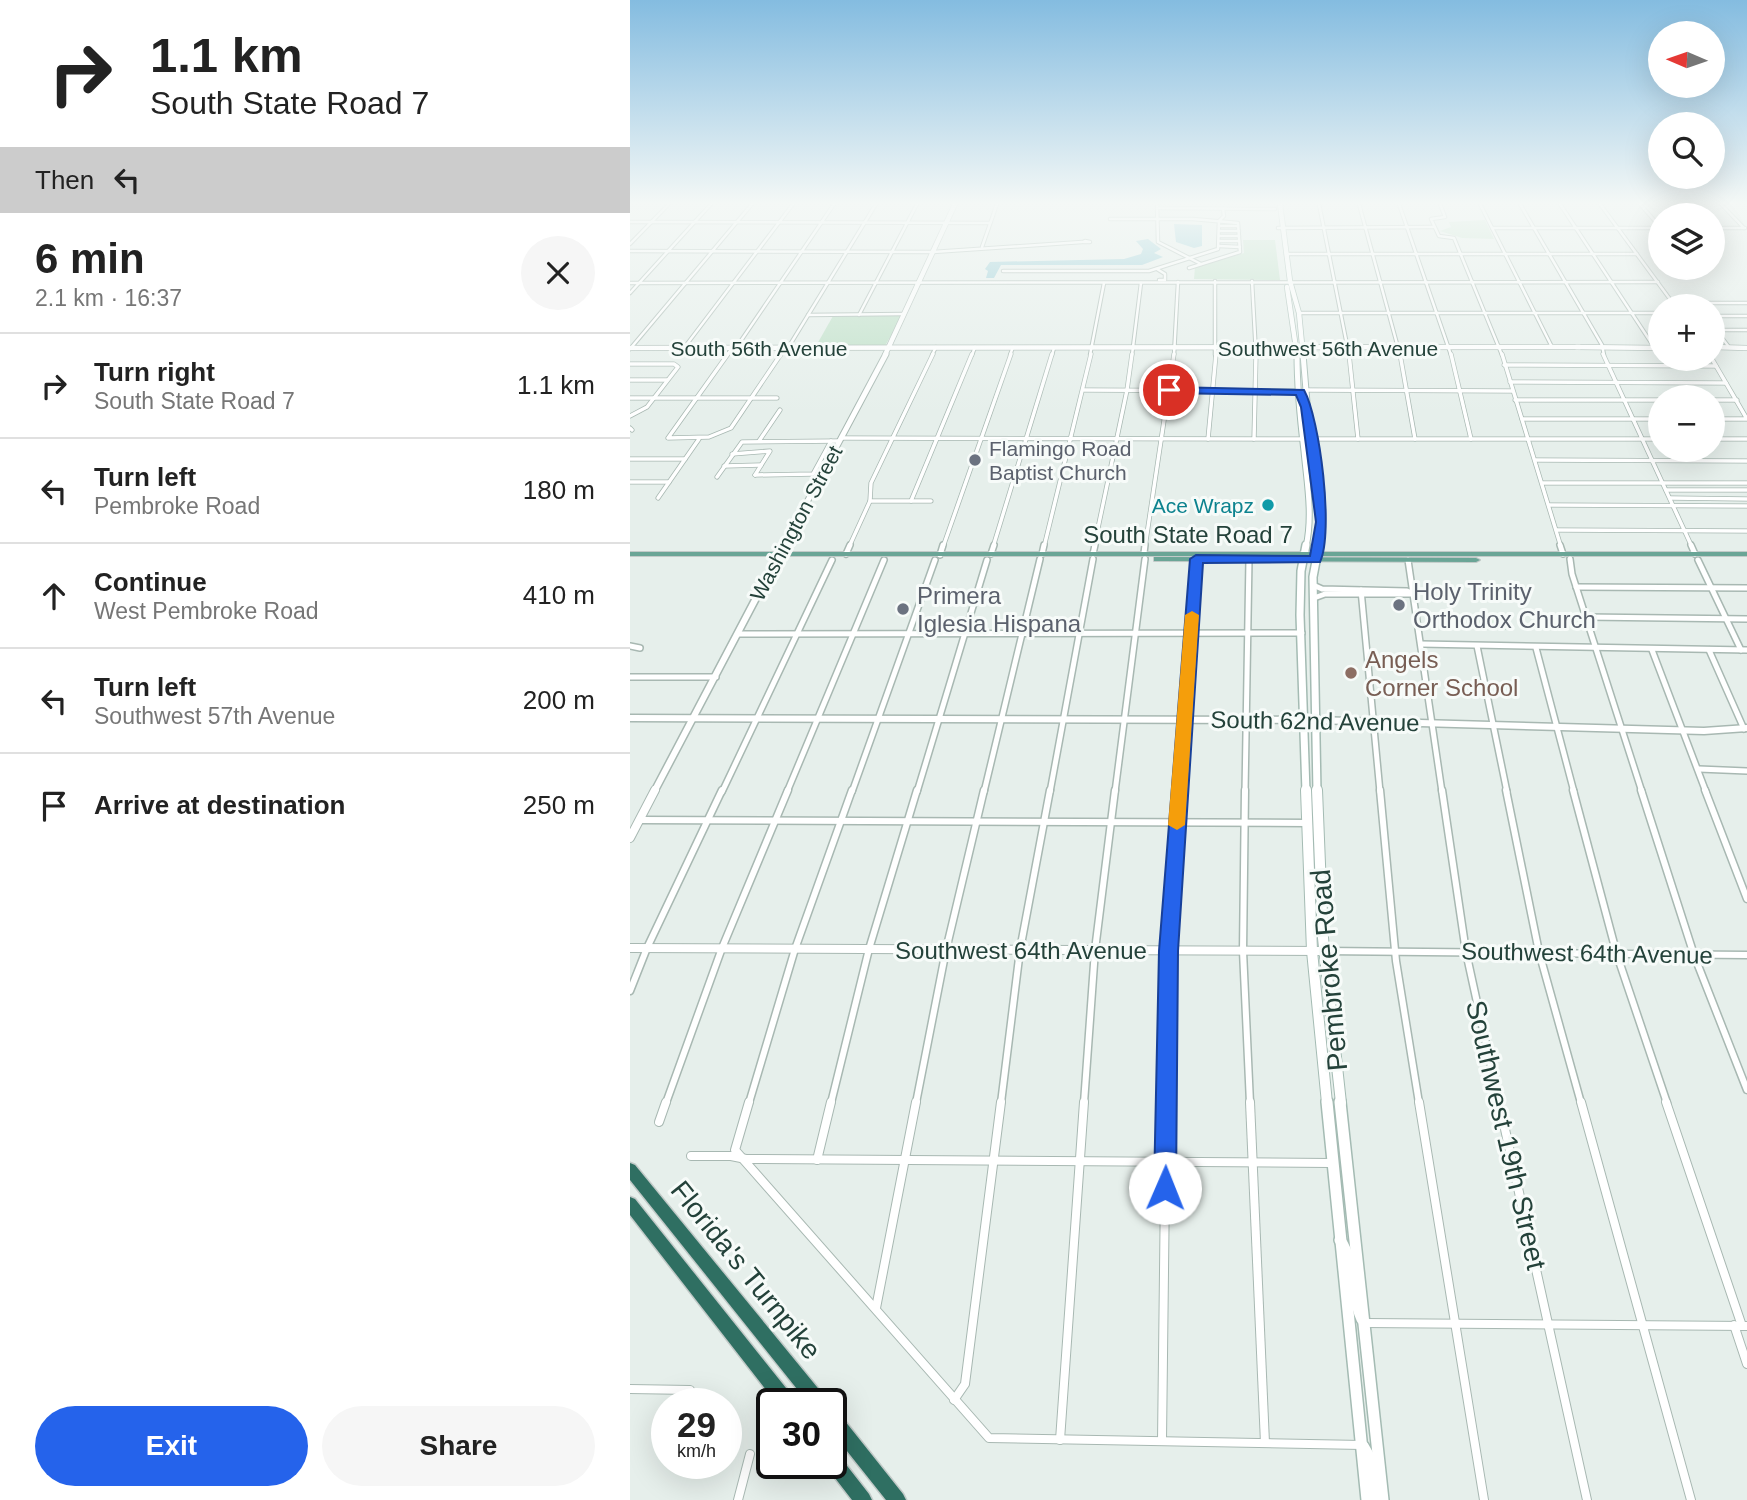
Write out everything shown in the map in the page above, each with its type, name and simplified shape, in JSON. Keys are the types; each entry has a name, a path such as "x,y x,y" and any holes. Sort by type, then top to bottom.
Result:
{"highway":[{"name":"Florida's Turnpike","path":"630,1169 807,1388"},
{"name":"Florida's Turnpike","path":"630,1203 775,1388"},
{"path":"847,1437 897,1500"},
{"path":"847,1479 863,1500"}],"main road":[{"path":"1286,274 1305,390 1306,439"},
{"path":"1287,274 1300,326 1297,391 1306,439"},
{"path":"1290,303 1298,313"},
{"path":"1292,317 1295,317 1300,326"},
{"path":"1298,376 1301,387 1305,390"},
{"path":"1297,391 1307,407"},
{"name":"Pembroke Road","path":"1306,439 1313,459 1322,512 1313,585 1315,673 1310,720 1308,823 1312,951 1367,1500"},
{"name":"Pembroke Road","path":"1306,439 1310,516 1301,575 1301,633 1310,720 1324,951 1383,1500"},
{"name":"South State Road 7","path":"631,558 647,554 832,560 919,560 951,555 989,557"},
{"name":"South State Road 7","path":"631,558 846,554 937,557 1499,554 1696,557 1747,554"},
{"name":"South State Road 7","path":"1041,557 1079,559 1107,554 1248,559 1304,556"},
{"path":"1480,560 1499,554"},
{"path":"1567,557 1583,554"},
{"name":"South State Road 7","path":"1583,554 1747,560"},
{"name":"South State Road 7","path":"1316,556 1408,560 1567,557"},
{"path":"1301,633 1311,639 1312,668 1315,673"},
{"path":"1308,823 1315,831 1320,891"},
{"path":"1334,1163 1342,1176 1349,1230 1354,1237"},
{"path":"1340,1240 1348,1248 1354,1307 1364,1323"},
{"path":"1362,1445 1371,1460 1376,1500"}],"street":[{"path":"630,293 647,274"},
{"path":"630,349 693,274"},
{"path":"684,348 741,274"},
{"path":"787,274 668,436 699,439 731,428 833,274"},
{"path":"859,315 880,274"},
{"name":"Washington Street","path":"630,838 889,347 923,274"},
{"path":"1017,274 1015,280 1106,282 1165,280 1165,274"},
{"path":"1041,280 1043,274"},
{"path":"1056,280 1057,274"},
{"path":"1077,280 1078,274"},
{"path":"1093,280 1094,274"},
{"path":"876,1308 946,950 1084,390 1108,274"},
{"path":"1128,280 1129,274"},
{"path":"1148,281 1149,274"},
{"path":"1191,274 1191,281"},
{"path":"1333,274 1348,348 1358,439"},
{"path":"1379,274 1399,347 1415,439"},
{"path":"1424,274 1449,347 1471,439"},
{"path":"1470,274 1500,348 1694,955 1747,1090"},
{"path":"1515,274 1552,347"},
{"path":"1560,274 1602,348 1648,451"},
{"path":"1606,274 1648,338"},
{"path":"1652,274 1666,294"},
{"path":"1208,439 1216,348 1215,281"},
{"path":"1252,281 1256,348 1254,439"},
{"path":"1060,1440 1095,950 1145,556 1175,348 1178,282"},
{"path":"630,283 1658,282"},
{"path":"954,1400 965,1384 1020,950 1115,439 1127,390 1141,283"},
{"path":"1725,304 1747,303"},
{"path":"1298,313 1648,313"},
{"path":"808,314 904,314"},
{"path":"1725,316 1747,316"},
{"path":"1725,330 1747,330"},
{"path":"1725,341 1729,347"},
{"name":"Southwest 56th Avenue","path":"889,347 1580,347"},
{"name":"South 56th Avenue","path":"630,349 889,347"},
{"path":"846,554 870,501 871,483 936,347"},
{"path":"911,501 975,347"},
{"path":"1013,347 982,439 877,719 795,949 735,1150 746,1159 750,1168 989,1438 1362,1445"},
{"name":"Southwest 56th Avenue","path":"1516,348 1648,347"},
{"name":"Southwest 56th Avenue","path":"1623,348 1648,347"},
{"path":"1725,347 1747,347"},
{"path":"817,1160 869,949 1054,348"},
{"path":"630,364 678,365 647,407 630,416"},
{"path":"1504,365 1648,365"},
{"path":"1719,371 1747,419 1725,419"},
{"path":"630,380 667,380"},
{"path":"1510,382 1726,383"},
{"path":"1084,390 1297,391"},
{"path":"1305,390 1512,391"},
{"path":"630,398 777,398"},
{"path":"1515,400 1648,400"},
{"path":"1725,400 1737,400"},
{"path":"760,441 780,410"},
{"path":"1522,419 1648,419"},
{"path":"717,477 738,444 760,441 892,438 1648,439"},
{"path":"658,498 699,439"},
{"path":"1725,439 1747,439"},
{"path":"732,454 770,451 755,475 813,474 831,441"},
{"path":"630,459 685,460"},
{"path":"1536,460 1648,460"},
{"path":"1725,461 1747,461"},
{"path":"1653,462 1726,619 1744,650"},
{"path":"724,466 761,465"},
{"path":"630,482 669,482"},
{"path":"1543,483 1747,483"},
{"path":"1666,489 1747,490"},
{"path":"1670,498 1747,499"},
{"path":"870,501 931,502"},
{"path":"1549,505 1747,506"},
{"path":"1557,530 1747,531"},
{"path":"1162,1441 1168,951 1196,559"},
{"path":"1248,559 1243,951 1265,1443"},
{"path":"630,991 647,948 832,560"},
{"path":"659,1122 722,948 884,560"},
{"name":"Southwest 19th Street","path":"1408,560 1466,952 1587,1500"},
{"path":"1313,585 1322,589 1414,594"},
{"path":"1576,587 1747,588"},
{"path":"1314,598 1325,594 1361,592"},
{"path":"1361,592 1395,952 1483,1500"},
{"path":"1586,617 1747,619"},
{"path":"738,634 1301,633"},
{"path":"1421,644 1744,650"},
{"path":"630,646 640,648"},
{"path":"1477,646 1539,952 1691,1500"},
{"path":"1536,648 1618,955 1741,1326 1747,1364"},
{"path":"1653,650 1747,900"},
{"path":"1709,650 1746,729"},
{"path":"630,677 716,677"},
{"name":"South 62nd Avenue","path":"630,718 1373,720 1556,727 1746,729"},
{"path":"1699,769 1747,771"},
{"path":"640,820 839,823 1308,823"},
{"name":"Southwest 64th Avenue","path":"630,948 1747,955"},
{"path":"691,1156 906,1161 1334,1163"},
{"path":"1364,1323 1741,1326"},
{"path":"630,1389 651,1389"},
{"path":"738,1500 750,1454"}],"green space":[{"path":"1194,274 1279,274 1280,280 1194,279"},
{"path":"833,316 902,316 885,346 816,346"},
{"path":"1470,616 1502,616 1506,630 1474,630"}],"water":[{"path":"987,274 996,274 994,278 986,278"}],"slow traffic":[{"path":"1177,825 1192,615"}],"place":[{"name":"Flamingo Road Baptist Church","path":"975,460"},
{"name":"Ace Wrapz","path":"1268,505"},
{"name":"Holy Trinity Orthodox Church","path":"1399,605"},
{"name":"Primera Iglesia Hispana","path":"903,609"},
{"name":"Angels Corner School","path":"1351,673"}],"route":[{"path":"1165,1188 1168,951 1196,559 1316,559 1322,522 1307,407 1300,392 1169,390"}]}
